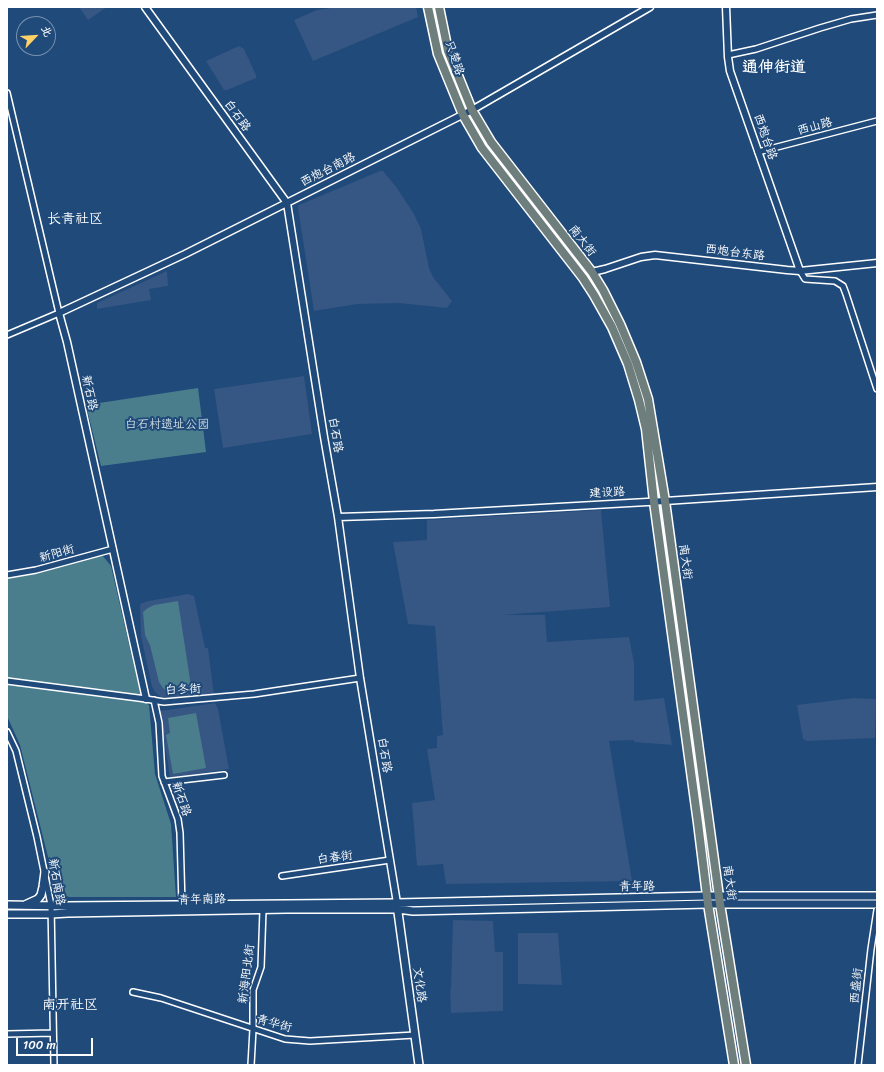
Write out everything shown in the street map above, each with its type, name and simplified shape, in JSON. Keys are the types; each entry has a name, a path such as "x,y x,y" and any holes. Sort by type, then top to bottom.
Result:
{"main road":[{"name":"只楚路","path":"428,7 438,54 463,115"},
{"name":"只楚路","path":"439,7 448,51 472,110"},
{"name":"南大街","path":"472,110 491,142 592,272 620,324 636,362 646,392 665,502 720,900 746,1065"},
{"name":"南大街","path":"463,115 482,148 583,278 594,295 612,327 628,364 639,400 646,429 654,502 698,823 707,900 734,1065"},
{"path":"23,905 39,898 43,887 45,872"},
{"name":"青年路","path":"397,906 877,896"},
{"name":"青年路","path":"720,900 877,904"},
{"name":"青年南路","path":"7,905 397,906"},
{"name":"青年南路","path":"7,914 262,910 397,906"},
{"name":"文化路","path":"397,906 419,1065"}],"street":[{"name":"白石路","path":"145,7 287,203 338,517 360,678 397,906"},
{"name":"西炮台南路","path":"7,335 185,254 463,115 650,7"},
{"name":"西炮台路","path":"726,7 730,71 800,271"},
{"path":"728,55 756,49 851,19 877,15"},
{"name":"新石路","path":"7,93 67,342 146,699"},
{"name":"西山路","path":"758,152 877,121"},
{"name":"西炮台东路","path":"592,272 606,269 641,257 655,256 800,271 877,263"},
{"path":"800,271 805,279 835,281 843,286 877,389"},
{"name":"建设路","path":"338,517 434,514 665,502 877,487"},
{"name":"新阳街","path":"7,575 36,570 113,549"},
{"name":"白冬街","path":"7,681 164,702 254,694 360,678"},
{"name":"新石路","path":"154,700 159,723 162,776 178,819 180,833 182,905"},
{"name":"新石南路","path":"7,732 10,746 16,751 45,872 51,905 54,1065"},
{"path":"164,782 224,775"},
{"name":"白春街","path":"282,876 390,860"},
{"name":"新海阳北街","path":"251,1065 253,990 261,967 262,910"},
{"name":"西盛街","path":"858,1065 871,949 877,910"},
{"name":"青华街","path":"133,992 161,998 285,1039 310,1041 415,1035"},
{"path":"7,1034 53,1033"}],"shaded area":[{"path":"79,7 107,7 88,20"},
{"path":"337,7 416,7 418,17 313,61 294,20 317,10"},
{"path":"239,46 244,49 256,78 224,90 206,61"},
{"path":"383,171 397,188 414,214 421,229 429,268 433,277 452,301 447,308 399,303 357,304 314,311 298,208 299,205"},
{"path":"167,271 168,286 149,289 151,300 97,309 97,303"},
{"path":"304,376 312,434 223,448 214,389"},
{"path":"601,510 610,607 502,615 545,615 547,642 629,637 634,663 634,701 664,698 672,745 634,742 634,740 609,741 632,881 446,884 443,864 417,866 412,803 435,800 427,749 437,748 437,736 443,735 435,626 408,624 393,542 427,540 427,520"},
{"path":"188,594 194,596 205,648 208,648 214,695 168,699 161,697 152,687 141,636 140,604 148,601"},
{"path":"854,698 876,699 875,738 807,741 803,739 797,705"},
{"path":"215,703 218,709 229,769 170,778 160,711"},
{"path":"453,920 493,921 495,952 503,952 503,1011 451,1013 450,991"},
{"path":"518,933 558,933 562,985 518,984"}],"green space":[{"name":"白石村遗址公园","path":"198,388 206,452 101,466 86,405"},
{"path":"102,555 111,566 142,701 149,705 155,774 171,824 176,897 69,897 59,893 55,885 20,745 7,716 7,579 39,573"},
{"path":"178,601 191,686 188,689 178,693 169,693 159,682 150,645 145,635 143,612 154,605"},
{"path":"196,713 206,768 173,774 166,735 170,733 168,718"}],"district":[{"name":"通伸街道","path":"774,68"},
{"name":"长青社区","path":"75,219"},
{"name":"南开社区","path":"70,1005"}]}
